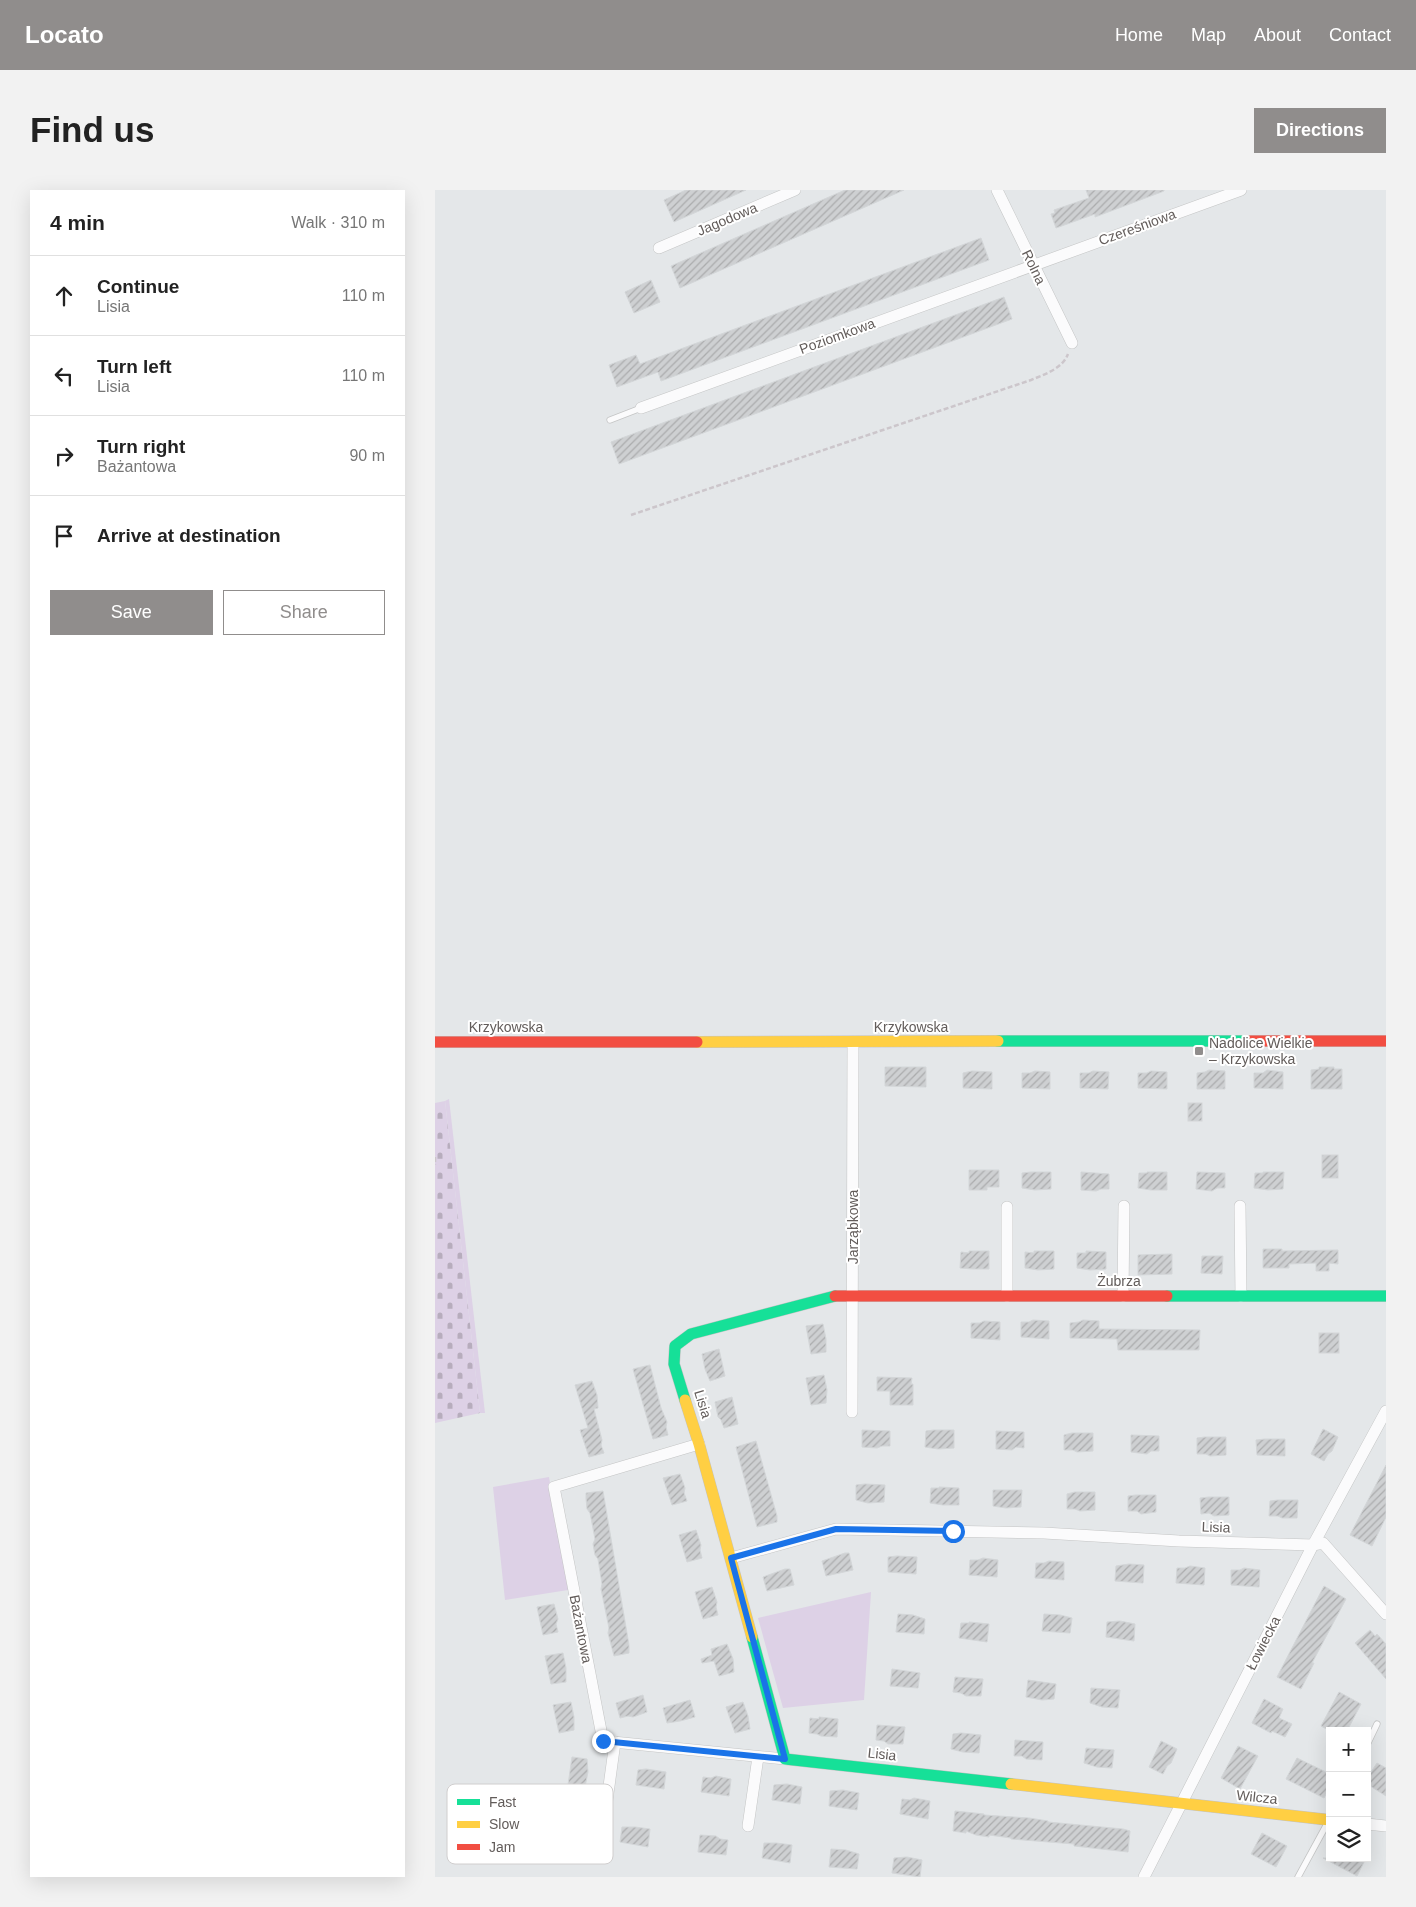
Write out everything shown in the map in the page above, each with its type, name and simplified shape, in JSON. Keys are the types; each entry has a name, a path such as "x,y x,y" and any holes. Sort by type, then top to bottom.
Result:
{"street":[{"name":"Jagodowa","path":"659,248 795,190"},
{"name":"Rolna","path":"997,190 1072,343"},
{"name":"Czereśniowa","path":"1033,264 1241,190"},
{"name":"Poziomkowa","path":"641,408 1033,264"},
{"name":"Krzykowska","path":"435,1042 1386,1041"},
{"name":"Jarząbkowa","path":"852,1412 853,1042"},
{"path":"1123,1296 1124,1206"},
{"path":"1240,1206 1241,1296"},
{"path":"1007,1207 1007,1296"},
{"name":"Żubrza","path":"675,1346 691,1334 836,1296 1386,1296"},
{"name":"Lisia","path":"675,1346 674,1364 699,1444 785,1759 1181,1804"},
{"name":"Łowiecka","path":"1144,1877 1313,1545 1386,1411"},
{"name":"Bażantowa","path":"615,1742 603,1741 554,1487 699,1444"},
{"name":"Lisia","path":"731,1558 836,1529 1044,1533 1161,1540 1313,1545"},
{"path":"1313,1545 1323,1543 1386,1614"},
{"path":"609,1784 615,1742 785,1759"},
{"path":"748,1826 757,1757"},
{"name":"Wilcza","path":"1181,1804 1326,1820"},
{"path":"1371,1824 1386,1826"}],"lane":[{"path":"610,420 641,408"},
{"path":"1371,1736 1377,1724"},
{"path":"1298,1877 1326,1827"}],"path":[{"path":"631,515 1054,371 1067,358 1072,343"},
{"path":"435,1157 435,1165"}],"green space":[{"path":"449,1099 485,1413 480,1413 445,1101"},
{"path":"445,1101 480,1413 435,1423 435,1103"},
{"path":"549,1477 568,1590 505,1600 493,1487"},
{"path":"871,1592 864,1700 783,1708 758,1618"}],"building":[{"path":"686,190 746,190 674,222 664,200"},
{"path":"845,190 904,190 680,288 671,266"},
{"path":"1086,190 1164,191 1095,217 1095,214 1056,228 1051,214 1055,213 1054,210 1089,198"},
{"path":"981,238 989,260 661,381 658,372 617,387 609,365 636,355 640,364"},
{"path":"651,280 660,302 634,313 625,292"},
{"path":"1004,297 1012,319 619,464 611,442"},
{"path":"885,1067 926,1067 926,1087 885,1086"},
{"path":"1319,1067 1342,1069 1342,1089 1311,1089 1311,1070 1319,1069"},
{"path":"1209,1070 1225,1071 1225,1089 1197,1089 1197,1073"},
{"path":"1267,1070 1283,1072 1283,1089 1254,1088 1254,1073 1263,1073"},
{"path":"972,1071 992,1072 992,1089 963,1088 963,1073"},
{"path":"1035,1071 1050,1072 1050,1089 1022,1088 1022,1073"},
{"path":"1093,1071 1109,1072 1108,1089 1080,1088 1080,1073"},
{"path":"1151,1071 1167,1072 1167,1089 1138,1088 1138,1073"},
{"path":"1188,1103 1202,1103 1202,1121 1188,1121"},
{"path":"1322,1155 1338,1155 1338,1178 1322,1178"},
{"path":"969,1170 999,1170 999,1187 987,1187 987,1190 969,1190"},
{"path":"1051,1172 1051,1189 1035,1190 1022,1188 1022,1173"},
{"path":"1081,1172 1109,1174 1109,1189 1096,1191 1081,1190"},
{"path":"1167,1172 1167,1190 1138,1188 1139,1173"},
{"path":"1197,1172 1225,1173 1225,1188 1217,1188 1212,1191 1196,1189"},
{"path":"1284,1172 1283,1189 1268,1190 1254,1188 1255,1173"},
{"path":"1263,1249 1282,1249 1282,1251 1338,1250 1338,1264 1329,1263 1329,1271 1316,1271 1316,1263 1289,1264 1289,1268 1263,1268"},
{"path":"969,1251 989,1251 989,1269 960,1268 961,1252 969,1253"},
{"path":"1034,1251 1054,1251 1054,1269 1038,1270 1025,1268 1025,1252 1034,1253"},
{"path":"1086,1251 1106,1252 1106,1269 1090,1270 1077,1268 1077,1253 1086,1253"},
{"path":"1172,1254 1172,1274 1138,1275 1138,1255"},
{"path":"1202,1256 1223,1256 1222,1274 1201,1273"},
{"path":"1033,1320 1049,1321 1049,1339 1021,1337 1021,1322"},
{"path":"1083,1320 1099,1321 1099,1329 1200,1330 1199,1350 1118,1350 1117,1339 1070,1338 1070,1323"},
{"path":"984,1321 1000,1322 1000,1340 971,1338 971,1323"},
{"path":"823,1324 826,1352 811,1354 806,1326"},
{"path":"1319,1333 1339,1333 1339,1353 1319,1353"},
{"path":"719,1349 725,1376 710,1381 702,1354"},
{"path":"650,1365 661,1408 667,1422 668,1435 653,1439 633,1369"},
{"path":"824,1375 827,1390 826,1403 811,1405 806,1378"},
{"path":"877,1377 912,1378 913,1405 890,1405 890,1391 877,1391"},
{"path":"592,1381 597,1395 598,1408 594,1409 604,1453 589,1457 580,1430 588,1428 575,1385"},
{"path":"732,1397 738,1424 724,1428 718,1417 715,1402"},
{"path":"1323,1429 1338,1437 1332,1451 1324,1461 1311,1454"},
{"path":"862,1430 890,1431 890,1446 877,1448 862,1447"},
{"path":"954,1430 954,1448 938,1449 925,1447 926,1431"},
{"path":"996,1431 1024,1432 1024,1448 1016,1447 1012,1450 996,1449"},
{"path":"1093,1433 1093,1451 1077,1452 1064,1450 1064,1435"},
{"path":"1131,1435 1159,1436 1159,1451 1151,1451 1147,1454 1131,1452"},
{"path":"1226,1437 1226,1455 1210,1456 1197,1454 1197,1438"},
{"path":"1285,1439 1285,1456 1257,1455 1256,1440"},
{"path":"756,1441 777,1516 777,1522 757,1527 736,1447"},
{"path":"1386,1465 1386,1517 1372,1546 1350,1535"},
{"path":"680,1474 687,1501 672,1505 663,1478"},
{"path":"856,1485 885,1485 884,1502 868,1503 856,1500"},
{"path":"931,1488 959,1488 959,1505 930,1503"},
{"path":"993,1490 1022,1490 1021,1507 1006,1508 993,1506"},
{"path":"603,1491 629,1645 629,1653 614,1656 608,1633 609,1628 601,1589 598,1559 595,1555 593,1544 595,1539 586,1498 586,1493"},
{"path":"1095,1492 1095,1510 1080,1511 1067,1509 1067,1494"},
{"path":"1156,1495 1156,1512 1141,1514 1137,1511 1128,1511 1128,1496"},
{"path":"1229,1497 1229,1515 1214,1516 1209,1513 1201,1514 1200,1498"},
{"path":"1298,1500 1297,1518 1269,1516 1270,1501"},
{"path":"696,1530 701,1545 702,1558 687,1562 679,1535"},
{"path":"849,1553 853,1570 826,1576 822,1561"},
{"path":"888,1557 917,1557 916,1574 888,1572"},
{"path":"983,1558 998,1560 997,1577 969,1575 970,1560"},
{"path":"1049,1561 1064,1562 1064,1580 1035,1578 1036,1563"},
{"path":"1129,1564 1144,1565 1143,1583 1115,1581 1116,1566"},
{"path":"1190,1566 1205,1568 1204,1585 1176,1583 1177,1568"},
{"path":"1244,1568 1260,1570 1259,1587 1231,1585 1231,1570"},
{"path":"790,1569 794,1585 767,1591 763,1577"},
{"path":"1324,1586 1346,1599 1312,1663 1314,1663 1301,1689 1277,1677"},
{"path":"712,1587 717,1602 718,1615 703,1619 695,1592"},
{"path":"554,1604 558,1619 556,1624 558,1632 543,1635 537,1607"},
{"path":"898,1614 913,1615 925,1619 924,1634 896,1632"},
{"path":"1044,1614 1072,1618 1070,1633 1042,1631"},
{"path":"1120,1621 1135,1624 1134,1641 1106,1637 1107,1622"},
{"path":"961,1623 989,1624 987,1642 959,1638"},
{"path":"1370,1630 1375,1636 1377,1634 1386,1644 1386,1679 1355,1643"},
{"path":"727,1644 733,1659 734,1672 719,1676 714,1661 702,1663 701,1659 712,1655 711,1649"},
{"path":"563,1653 566,1682 551,1684 545,1656"},
{"path":"892,1669 920,1673 918,1688 890,1686"},
{"path":"955,1677 983,1679 981,1696 966,1696 953,1692"},
{"path":"1028,1680 1056,1684 1054,1699 1042,1700 1026,1697"},
{"path":"1091,1688 1120,1690 1118,1708 1102,1707 1090,1703"},
{"path":"1339,1692 1361,1704 1349,1727 1326,1727 1326,1729 1321,1726"},
{"path":"643,1695 647,1712 633,1717 620,1718 616,1703"},
{"path":"1264,1699 1283,1709 1279,1718 1292,1724 1285,1737 1272,1731 1271,1733 1252,1723"},
{"path":"690,1700 695,1717 667,1723 663,1708"},
{"path":"571,1702 574,1730 559,1733 553,1705"},
{"path":"743,1702 750,1729 735,1733 726,1707"},
{"path":"819,1717 838,1719 837,1737 809,1733 810,1718 819,1719"},
{"path":"877,1725 905,1727 903,1744 888,1744 884,1741 876,1740"},
{"path":"953,1734 981,1735 979,1753 951,1749"},
{"path":"1015,1740 1043,1742 1042,1760 1014,1756"},
{"path":"1161,1741 1177,1749 1171,1763 1163,1774 1149,1767"},
{"path":"1238,1746 1258,1756 1240,1789 1221,1778"},
{"path":"1086,1748 1114,1750 1112,1768 1097,1767 1084,1763"},
{"path":"572,1757 587,1759 588,1772 586,1784 568,1784"},
{"path":"1297,1758 1326,1772 1326,1794 1324,1798 1286,1779"},
{"path":"1377,1763 1386,1768 1386,1796 1371,1787 1371,1772"},
{"path":"646,1769 666,1772 664,1789 636,1785 638,1770"},
{"path":"716,1776 731,1779 729,1796 701,1792 703,1777 711,1778"},
{"path":"787,1784 802,1787 800,1804 772,1800 774,1785"},
{"path":"843,1790 859,1793 857,1810 829,1806 830,1791"},
{"path":"914,1798 930,1801 928,1819 900,1814 902,1799 910,1800"},
{"path":"955,1811 1123,1829 1130,1831 1128,1852 1074,1846 1074,1844 1011,1839 989,1835 989,1837 966,1831 966,1833 953,1831"},
{"path":"622,1827 650,1829 648,1847 620,1842"},
{"path":"1262,1833 1287,1846 1276,1867 1251,1854"},
{"path":"700,1835 716,1836 720,1839 728,1840 726,1855 698,1852"},
{"path":"764,1843 792,1845 790,1863 762,1858"},
{"path":"831,1849 846,1850 859,1854 857,1869 829,1867"},
{"path":"907,1857 922,1860 920,1877 892,1873 894,1858"},
{"path":"1331,1862 1364,1862 1357,1876"}],"traffic: fast":[{"path":"998,1041 1247,1041"},
{"path":"685,1400 674,1364 675,1346 691,1334 835,1296"},
{"path":"1167,1296 1386,1296"},
{"path":"752,1637 785,1759 1011,1784"}],"traffic: slow":[{"path":"697,1042 998,1041"},
{"path":"685,1400 699,1444 752,1637"},
{"path":"1011,1784 1326,1820"}],"traffic: jam":[{"path":"1247,1041 1386,1041"},
{"path":"435,1042 697,1042"},
{"path":"835,1296 1167,1296"}],"place":[{"name":"Nadolice Wielkie – Krzykowska","path":"1199,1051"}],"route":[{"path":"603,1741 785,1759 731,1558 836,1529 953,1531"}]}
